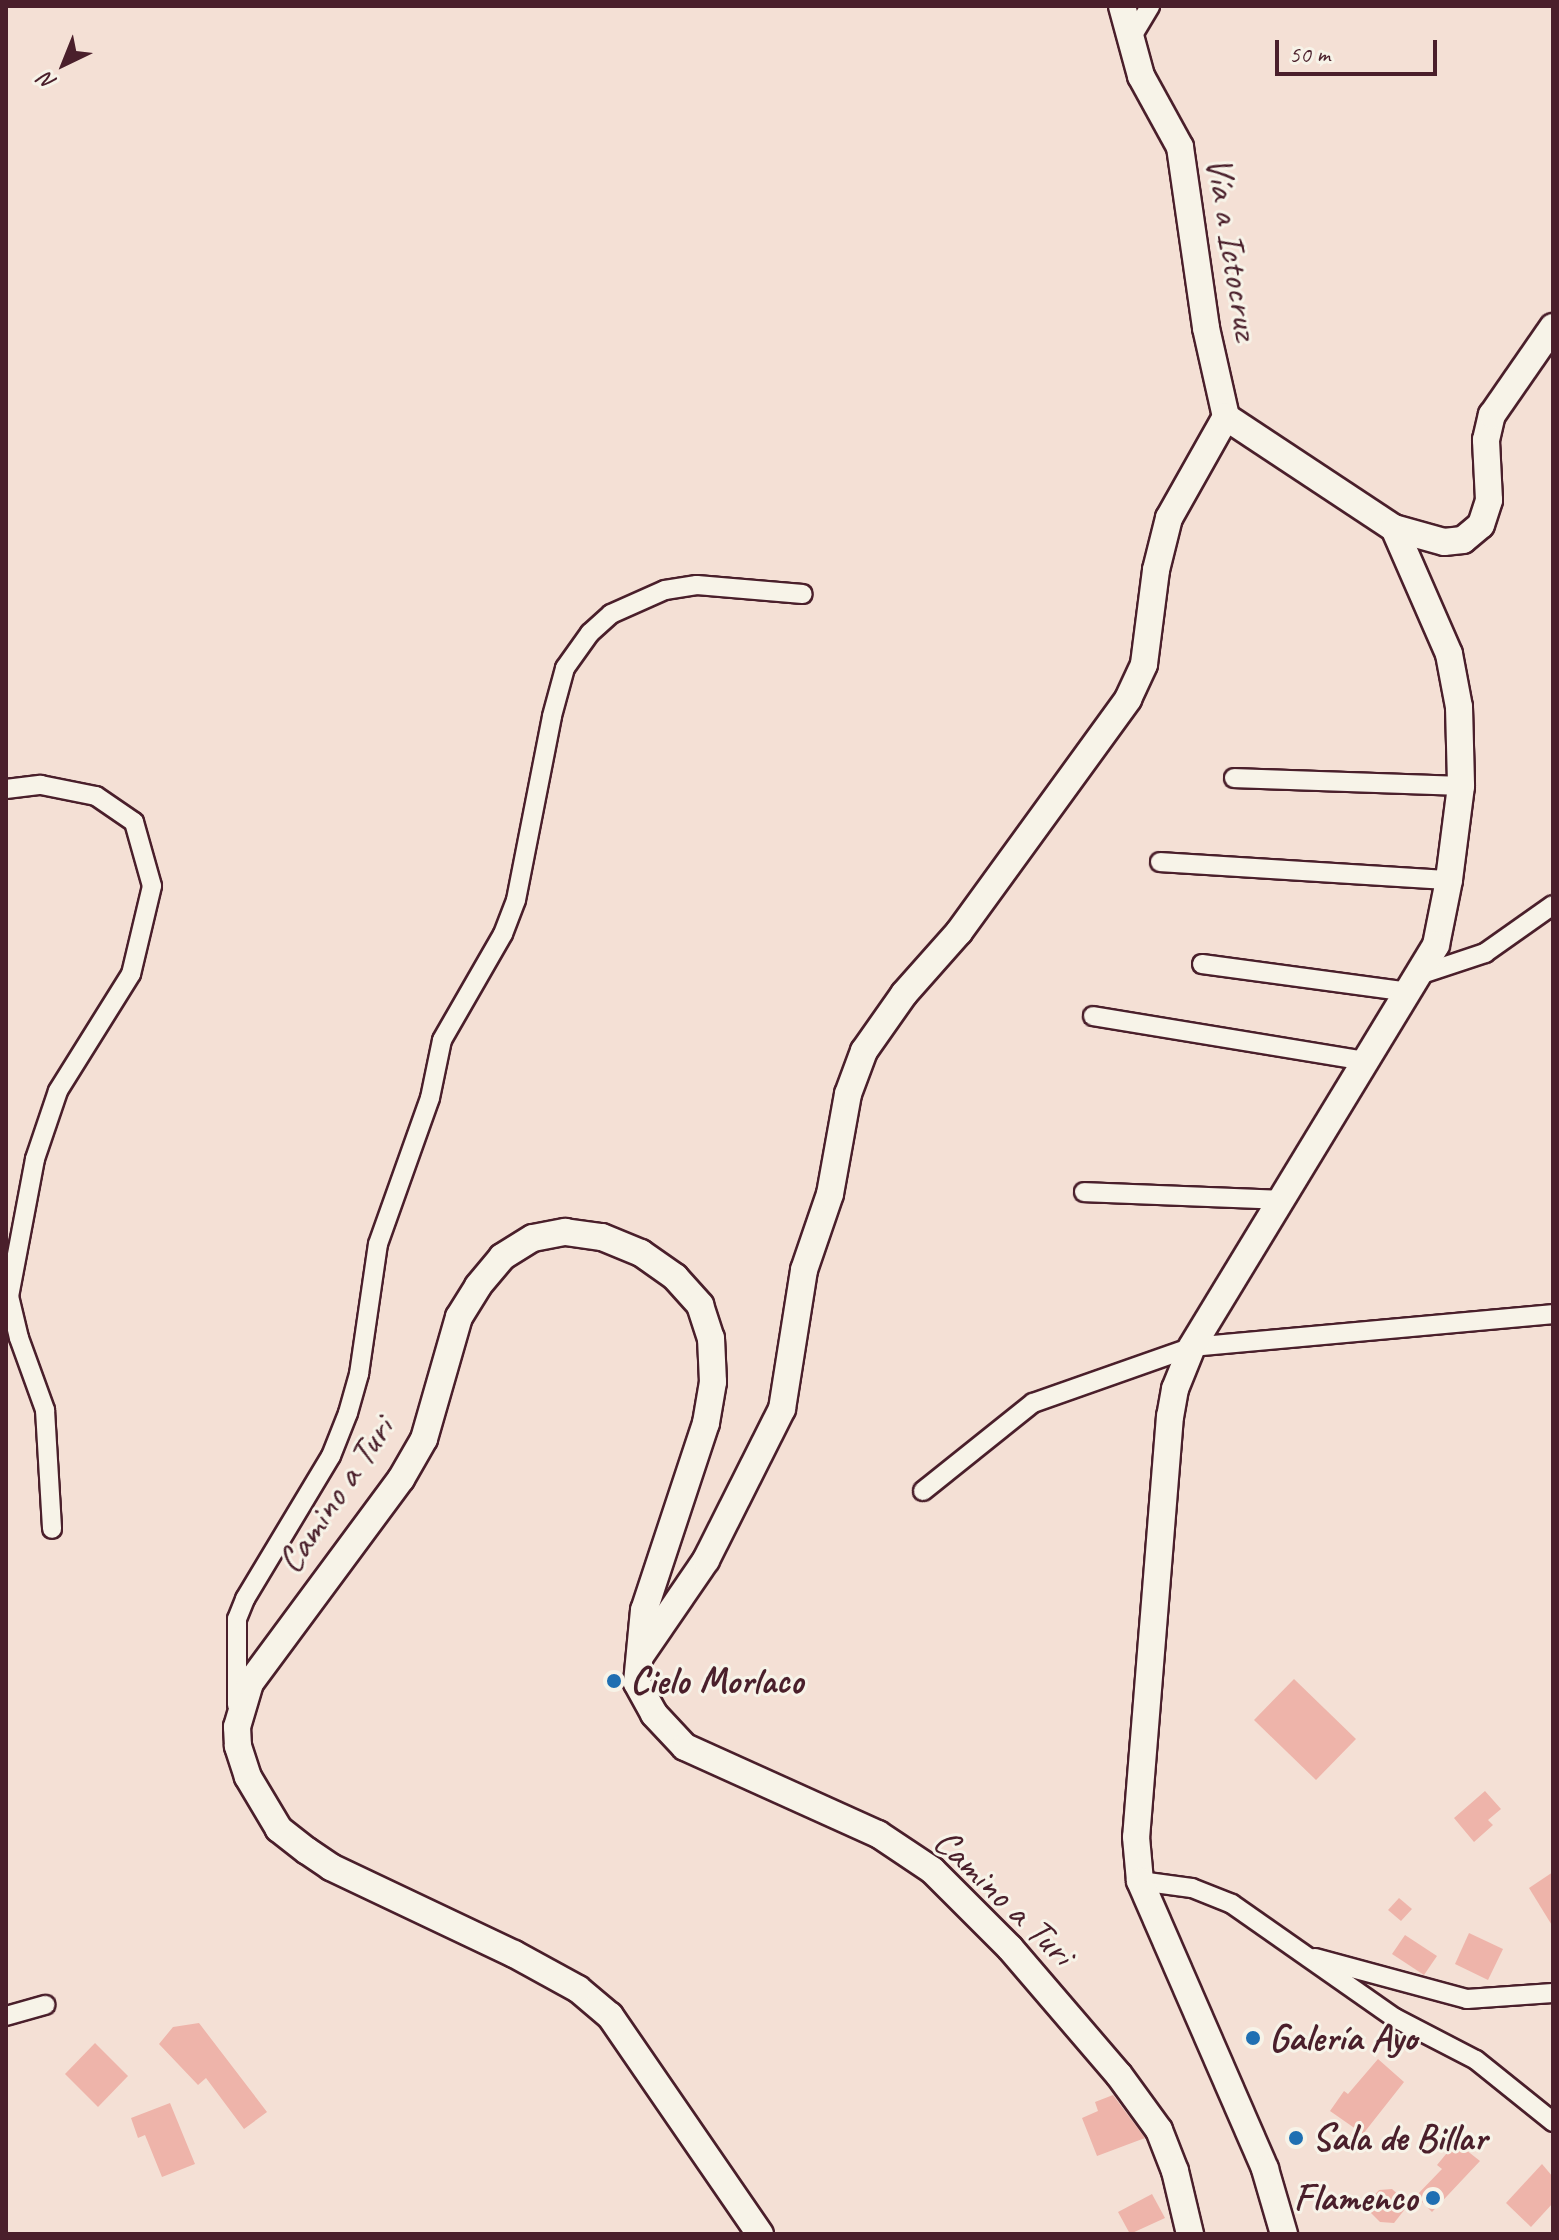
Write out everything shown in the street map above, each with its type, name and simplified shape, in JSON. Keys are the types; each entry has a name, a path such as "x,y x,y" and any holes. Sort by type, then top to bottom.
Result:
{"street":[{"name":"Vía a Ictocruz","path":"1122,6 1141,76 1180,147 1206,328 1226,417"},
{"path":"1131,38 1150,6"},
{"path":"639,1658 706,1560 782,1409 804,1270 830,1194 848,1094 864,1051 904,994 959,932 1128,699 1144,664 1156,570 1169,518 1226,417 1394,528 1444,542 1463,540 1481,525 1489,500 1486,440 1492,415 1553,327"},
{"path":"1284,2234 1265,2169 1140,1881 1136,1837 1170,1416 1175,1389 1192,1347 1436,945 1449,880 1461,786 1459,707 1449,654 1394,528"},
{"path":"237,1727 237,1619 245,1599 331,1456 348,1413 359,1374 378,1244 430,1098 442,1040 503,934 516,900 552,716 565,668 590,633 611,614 665,590 697,585 803,594"},
{"path":"1234,778 1461,786"},
{"path":"6,789 41,785 96,796 134,822 152,886 131,974 58,1091 35,1159 9,1296 19,1338 45,1410 52,1529"},
{"path":"1160,862 1449,880"},
{"path":"1202,964 1414,983 1485,953 1553,905"},
{"path":"1093,1016 1366,1061"},
{"path":"1084,1192 1282,1200"},
{"name":"Camino a Turi","path":"760,2234 610,2016 578,1989 514,1954 331,1867 279,1829 248,1777 237,1727 250,1683 401,1479 424,1439 459,1317 478,1286 502,1257 533,1238 565,1232 602,1237 641,1253 675,1277 700,1305 711,1338 713,1382 706,1423 644,1610 637,1683 654,1714 685,1747 878,1834 932,1870 1010,1948 1119,2075 1159,2130 1175,2171 1190,2234"},
{"path":"923,1491 1033,1403 1192,1347 1553,1314"},
{"path":"1140,1881 1192,1888 1232,1904 1395,2018 1476,2060 1553,2122"},
{"path":"1301,1954 1467,1999 1553,1993"},
{"path":"6,2016 45,2005"}],"building":[{"path":"1294,1679 1356,1739 1316,1780 1254,1720"},
{"path":"1485,1791 1501,1809 1488,1820 1493,1825 1474,1842 1454,1818"},
{"path":"1553,1872 1553,1927 1529,1888"},
{"path":"1399,1898 1412,1909 1401,1921 1388,1910"},
{"path":"1469,1933 1503,1949 1488,1980 1455,1964"},
{"path":"1405,1935 1437,1956 1424,1975 1392,1954"},
{"path":"199,2023 267,2112 244,2129 206,2078 198,2085 159,2044 173,2027"},
{"path":"95,2043 128,2076 98,2107 65,2074"},
{"path":"1378,2059 1404,2082 1363,2134 1330,2111 1344,2091 1348,2094"},
{"path":"1113,2095 1145,2138 1097,2156 1082,2118 1098,2111 1095,2102"},
{"path":"170,2103 195,2164 162,2177 145,2135 138,2138 131,2118"},
{"path":"1456,2142 1480,2161 1432,2212 1416,2196 1442,2169 1437,2165"},
{"path":"1542,2164 1553,2177 1553,2203 1531,2227 1506,2203"},
{"path":"1392,2189 1409,2204 1394,2223 1380,2222 1371,2213 1370,2200 1379,2190"},
{"path":"1152,2194 1165,2218 1130,2234 1118,2212"}],"place":[{"name":"Cielo Morlaco","path":"614,1681"},
{"name":"Galería Ayo","path":"1253,2038"},
{"name":"Sala de Billar","path":"1296,2138"},
{"name":"Flamenco","path":"1433,2198"}]}
